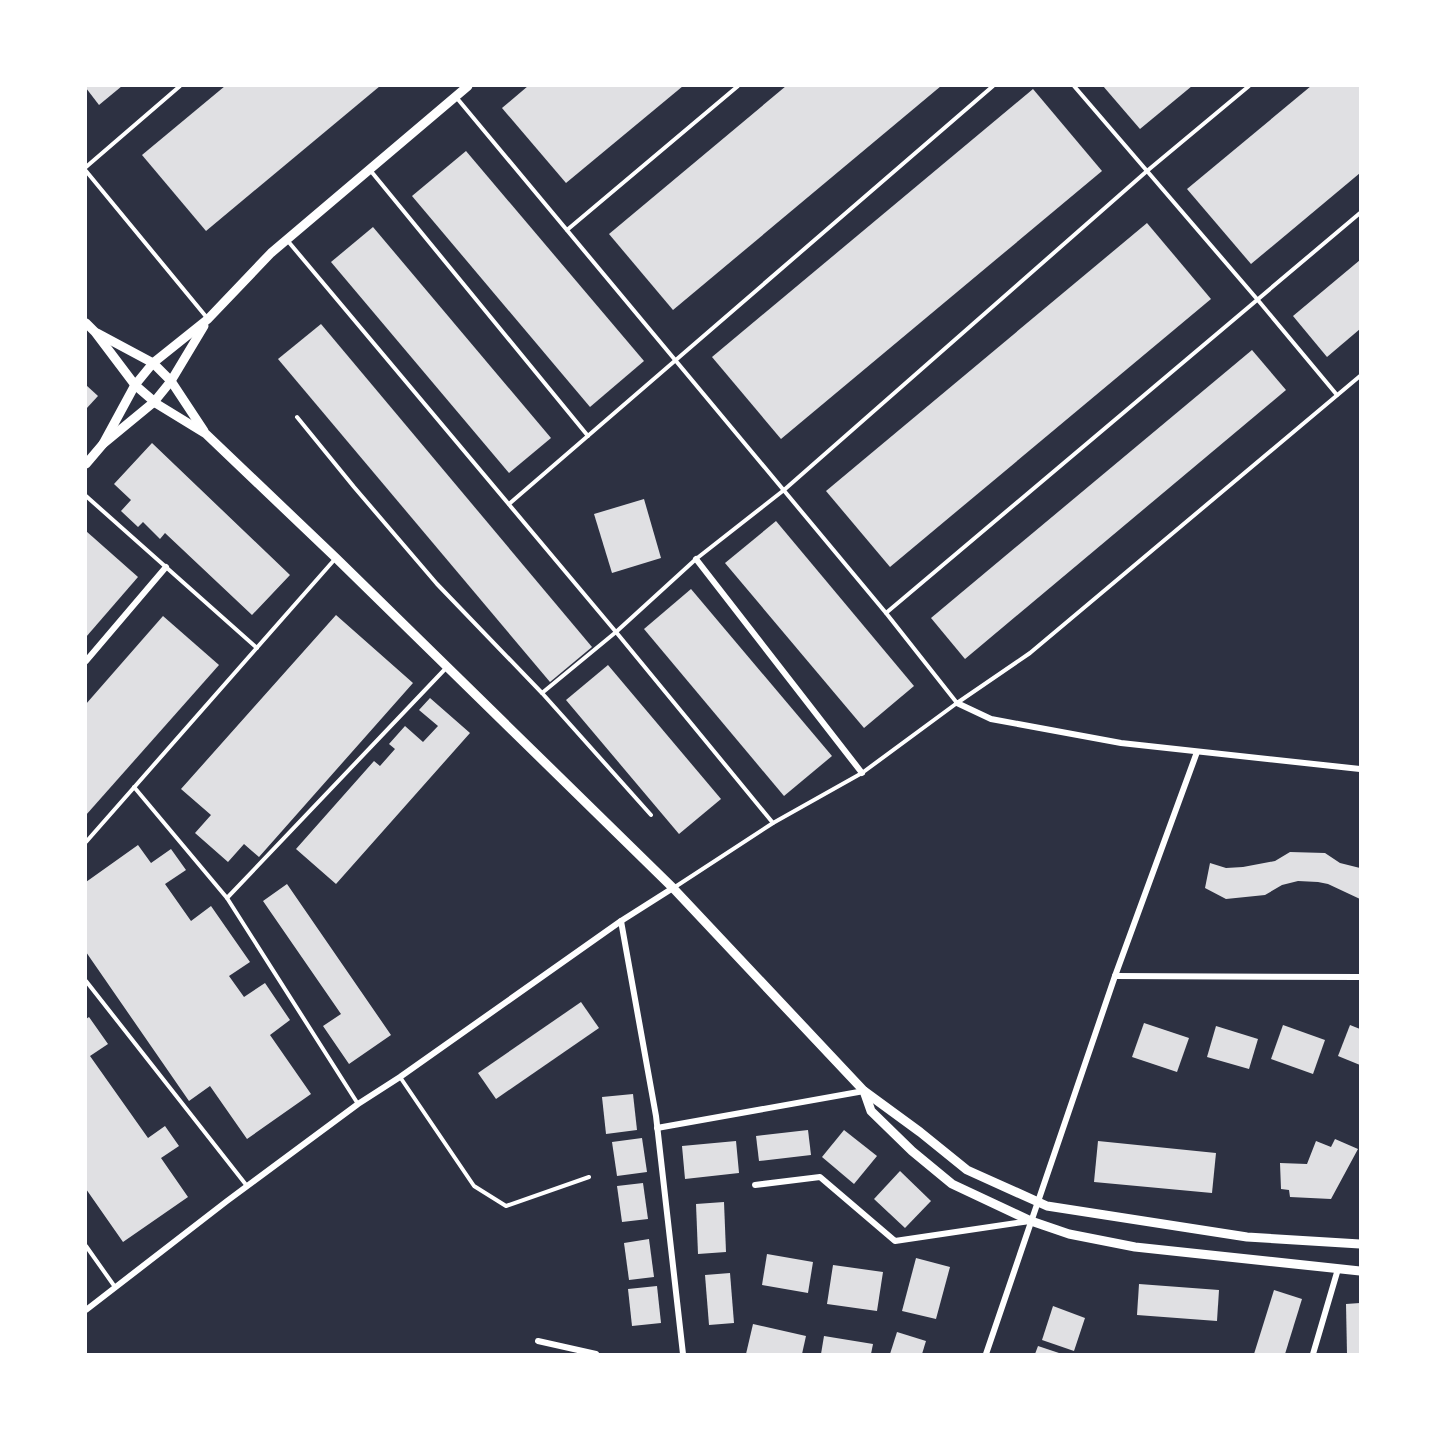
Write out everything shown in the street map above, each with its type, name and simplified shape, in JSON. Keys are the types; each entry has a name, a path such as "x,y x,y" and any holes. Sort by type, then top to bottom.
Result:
{"main road":[{"path":"103,444 135,385 153,363 208,319 271,253 468,86"},
{"path":"86,464 103,444 154,402 171,381 208,319"},
{"path":"86,323 135,385 154,402 206,434 673,888 864,1091 967,1170 1047,1206 1247,1237 1360,1244"},
{"path":"95,332 153,363 171,381 206,434"},
{"path":"864,1091 871,1111 912,1152 952,1184 1031,1221 1069,1234 1135,1247 1360,1271"}],"street":[{"path":"696,559 862,773"},
{"path":"86,662 166,567"},
{"path":"957,703 991,718 1121,743 1360,769"},
{"path":"986,1354 1115,976 1197,752"},
{"path":"86,1310 358,1104 400,1077 621,921 673,888"},
{"path":"621,921 657,1128 683,1354"},
{"path":"1115,976 1360,977"},
{"path":"657,1128 864,1091"},
{"path":"755,1185 820,1177 895,1240 1031,1221"},
{"path":"1313,1354 1338,1269"},
{"path":"538,1341 596,1354"}],"lane":[{"path":"86,167 180,86"},
{"path":"567,230 738,86"},
{"path":"509,504 993,86"},
{"path":"1074,86 1337,395"},
{"path":"542,693 616,632 696,559 784,490 1147,171 1249,86"},
{"path":"455,96 886,613 957,703"},
{"path":"369,169 588,436"},
{"path":"86,171 208,319"},
{"path":"886,613 1360,213"},
{"path":"286,240 616,632 773,823"},
{"path":"673,888 773,823 862,773 1029,653 1360,376"},
{"path":"297,417 437,584 542,693 651,815"},
{"path":"86,496 257,648"},
{"path":"86,842 336,558"},
{"path":"227,898 447,667"},
{"path":"134,787 227,898 358,1104"},
{"path":"86,981 247,1186"},
{"path":"400,1077 474,1186 506,1206 589,1177"},
{"path":"86,1246 115,1287"}],"building":[{"path":"86,86 122,86 99,105"},
{"path":"225,86 380,86 206,231 142,155"},
{"path":"528,86 683,86 566,183 502,108"},
{"path":"786,86 941,86 673,310 609,234"},
{"path":"1103,86 1192,86 1140,129"},
{"path":"1311,86 1360,86 1360,173 1251,264 1187,189"},
{"path":"1033,89 1102,171 781,439 712,357"},
{"path":"466,151 644,361 590,407 412,196"},
{"path":"1147,223 1211,299 890,567 826,491"},
{"path":"373,227 551,438 509,473 331,262"},
{"path":"1360,260 1360,329 1327,357 1293,316"},
{"path":"321,324 592,647 550,682 278,359"},
{"path":"1252,350 1286,390 965,659 931,618"},
{"path":"86,385 98,396 86,409"},
{"path":"152,443 290,575 252,615 165,533 160,539 143,522 138,527 121,511 131,500 114,484"},
{"path":"644,499 661,558 612,573 594,514"},
{"path":"776,521 914,686 864,728 725,563"},
{"path":"86,531 138,577 86,637"},
{"path":"691,589 832,756 784,796 644,629"},
{"path":"336,615 413,683 259,857 244,844 228,862 195,833 211,815 181,789"},
{"path":"163,616 219,665 86,815 86,704"},
{"path":"608,665 721,799 679,834 566,700"},
{"path":"430,698 470,733 336,884 296,849 374,761 380,766 395,749 389,744 405,726 423,742 438,726 419,710"},
{"path":"138,845 151,863 171,849 186,870 165,884 191,921 211,906 250,962 229,976 244,997 265,983 290,1020 270,1035 311,1094 247,1139 210,1086 189,1101 86,952 86,882"},
{"path":"1290,852 1325,853 1340,863 1360,868 1360,899 1328,884 1318,882 1298,881 1282,885 1265,895 1226,899 1205,888 1210,863 1226,868 1243,867 1275,861"},
{"path":"287,884 391,1035 349,1064 323,1026 341,1014 263,901"},
{"path":"581,1002 599,1028 496,1099 478,1073"},
{"path":"89,1017 108,1044 90,1056 148,1138 165,1126 179,1146 161,1158 188,1197 123,1242 86,1189 86,1019"},
{"path":"1144,1023 1189,1038 1177,1072 1132,1057"},
{"path":"1283,1025 1325,1040 1313,1074 1271,1059"},
{"path":"1350,1025 1360,1029 1360,1065 1338,1056"},
{"path":"1216,1026 1258,1039 1249,1069 1207,1057"},
{"path":"633,1094 637,1130 606,1134 602,1097"},
{"path":"808,1130 811,1155 759,1161 756,1136"},
{"path":"844,1130 877,1156 854,1184 822,1157"},
{"path":"642,1138 647,1172 617,1176 612,1142"},
{"path":"1335,1139 1358,1149 1331,1199 1290,1197 1289,1190 1281,1189 1280,1163 1307,1164 1316,1141 1331,1147"},
{"path":"736,1141 739,1173 685,1179 682,1146"},
{"path":"1098,1141 1216,1153 1212,1193 1094,1182"},
{"path":"900,1171 931,1201 905,1228 874,1199"},
{"path":"643,1183 648,1219 622,1222 617,1186"},
{"path":"724,1202 726,1252 698,1254 696,1204"},
{"path":"649,1239 654,1277 629,1280 624,1243"},
{"path":"767,1254 813,1262 808,1293 762,1285"},
{"path":"916,1258 950,1267 936,1319 902,1311"},
{"path":"833,1265 883,1272 877,1311 827,1304"},
{"path":"730,1273 734,1323 709,1325 705,1275"},
{"path":"1139,1284 1219,1290 1217,1321 1137,1315"},
{"path":"657,1286 661,1323 632,1326 628,1289"},
{"path":"1274,1290 1302,1299 1285,1354 1254,1354"},
{"path":"1360,1303 1360,1354 1347,1354 1346,1304"},
{"path":"1053,1306 1085,1318 1074,1351 1042,1340"},
{"path":"753,1324 806,1336 802,1354 746,1354"},
{"path":"897,1332 926,1341 922,1354 890,1354"},
{"path":"824,1336 873,1344 871,1354 821,1354"},
{"path":"1038,1346 1062,1354 1035,1354"}]}
